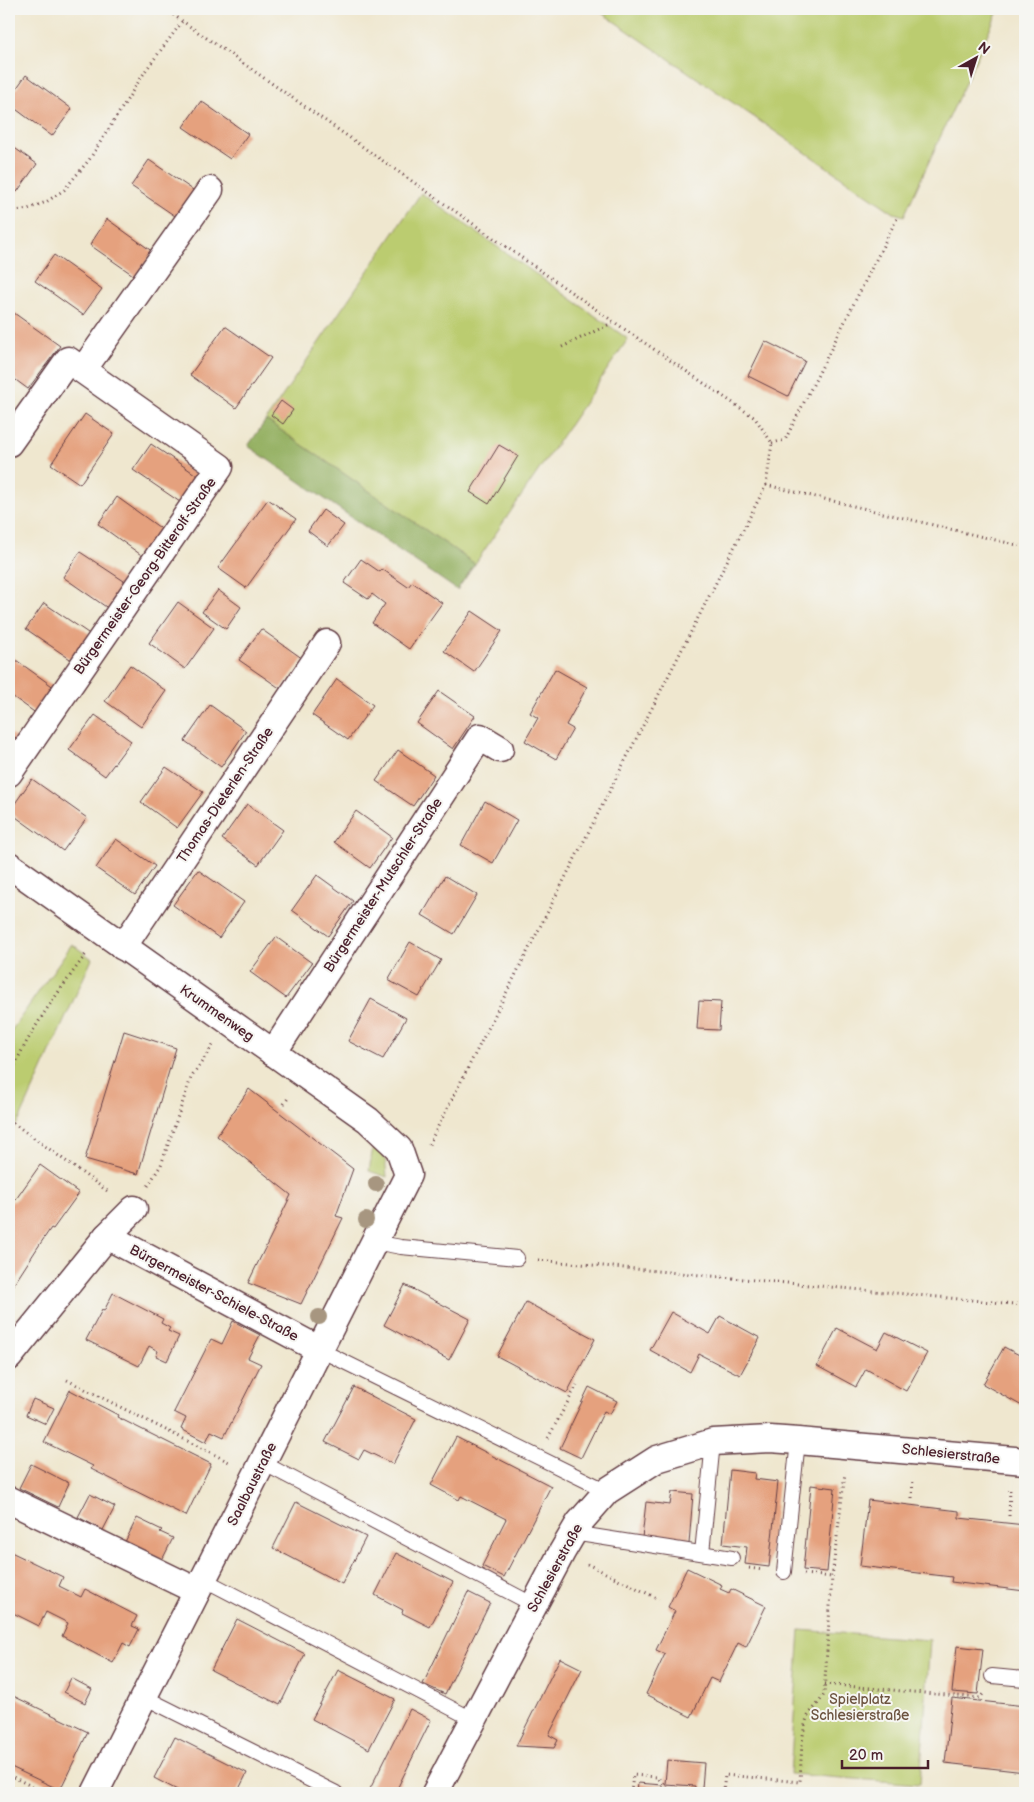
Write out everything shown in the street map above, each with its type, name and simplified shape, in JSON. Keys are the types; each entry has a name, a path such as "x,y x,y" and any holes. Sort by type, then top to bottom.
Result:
{"street":[{"path":"83,370 210,190"},
{"name":"Bürgermeister-Georg-Bitterolf-Straße","path":"9,444 68,360 220,467 9,773"},
{"name":"Thomas-Dieterlen-Straße","path":"123,947 327,643"},
{"name":"Bürgermeister-Mutschler-Straße","path":"273,1053 480,737 500,749"},
{"name":"Krummenweg","path":"9,865 368,1120 399,1149 408,1175"},
{"name":"Saalbaustraße","path":"95,1793 408,1175"},
{"path":"9,1357 107,1236 134,1209"},
{"name":"Bürgermeister-Schiele-Straße","path":"107,1236 320,1350"},
{"name":"Schlesierstraße","path":"435,1793 579,1523 607,1491 657,1459 712,1442 770,1439 1025,1461"},
{"path":"9,1500 200,1585"}],"lane":[{"path":"374,1242 401,1247 517,1258"},
{"path":"320,1350 607,1491"},
{"path":"784,1572 798,1441"},
{"path":"702,1554 712,1442"},
{"path":"259,1469 534,1605"},
{"path":"568,1542 732,1558"},
{"path":"200,1585 474,1720"},
{"path":"992,1676 1025,1679"},
{"path":"144,1697 336,1793"}],"path":[{"path":"164,9 614,322 756,418 772,443 766,485 439,1126 426,1151 408,1175"},
{"path":"9,212 28,209 46,202 64,190 89,160 146,70 182,22"},
{"path":"772,443 785,440 897,218"},
{"path":"562,346 614,322"},
{"path":"766,485 1025,547"},
{"path":"9,1079 17,1057 41,1016 88,951"},
{"name":"Krummenweg","path":"134,1209 161,1165 191,1078 218,1038"},
{"path":"9,1120 134,1209"},
{"path":"517,1258 1025,1305"},
{"path":"67,1380 259,1469"},
{"path":"545,1446 577,1385"},
{"path":"723,1793 725,1775 800,1782 804,1728 808,1716 820,1703 824,1694 832,1576 848,1446"},
{"path":"568,1542 659,1599"},
{"path":"824,1576 832,1576"},
{"path":"824,1684 951,1695"},
{"path":"631,1793 633,1774 657,1777 672,1793"},
{"path":"9,1775 45,1793"}],"green space":[{"path":"596,9 999,9 904,216 894,213"},
{"path":"421,193 628,339 475,564 266,420"},
{"path":"266,420 475,564 457,590 248,446"},
{"path":"72,944 92,959 19,1121 9,1133 9,1034"},
{"path":"314,1090 362,1124 370,1132 383,1153 387,1177 369,1171 374,1141 310,1096"},
{"name":"Spielplatz Schlesierstraße","path":"800,1630 930,1640 920,1784 790,1774"}],"building":[{"path":"26,75 72,109 52,136 9,104 9,99"},
{"path":"201,101 248,134 230,159 183,127"},
{"path":"9,144 37,164 17,192 9,186"},
{"path":"149,160 196,192 178,218 131,186"},
{"path":"107,219 153,252 136,277 90,245"},
{"path":"54,255 102,289 83,315 35,281"},
{"path":"14,313 60,346 28,389 9,375 9,321"},
{"path":"225,326 271,358 236,408 190,375"},
{"path":"765,341 805,361 788,396 748,376"},
{"path":"281,401 293,410 283,424 271,415"},
{"path":"85,414 114,434 80,484 51,464"},
{"path":"151,444 198,476 180,502 133,470"},
{"path":"499,445 518,456 489,504 470,492"},
{"path":"117,497 163,530 144,557 98,524"},
{"path":"268,499 296,519 246,588 218,568"},
{"path":"323,510 344,525 328,546 308,531"},
{"path":"80,552 127,583 109,609 63,577"},
{"path":"361,559 380,572 382,569 408,587 412,582 442,603 409,649 372,623 385,604 372,594 368,599 344,583"},
{"path":"218,590 241,607 226,629 202,612"},
{"path":"178,602 214,628 185,669 149,643"},
{"path":"44,603 91,635 73,661 26,629"},
{"path":"472,611 502,631 474,672 444,651"},
{"path":"261,629 303,659 281,689 239,660"},
{"path":"9,655 55,688 37,714 9,694"},
{"path":"130,665 166,691 141,727 105,701"},
{"path":"555,669 587,687 566,725 573,729 556,759 525,741 538,718 530,713"},
{"path":"337,679 373,705 348,740 312,715"},
{"path":"439,691 475,716 453,749 417,723"},
{"path":"210,705 246,731 221,767 185,741"},
{"path":"95,715 131,741 105,776 69,750"},
{"path":"9,733 19,740 9,755"},
{"path":"398,750 434,775 413,806 376,781"},
{"path":"166,767 203,792 177,828 141,802"},
{"path":"32,779 87,818 63,851 9,812"},
{"path":"485,801 517,820 493,863 461,845"},
{"path":"247,804 283,830 258,865 222,839"},
{"path":"356,811 392,837 370,868 334,842"},
{"path":"116,839 155,866 135,895 96,868"},
{"path":"198,870 244,902 219,938 173,905"},
{"path":"317,875 353,901 328,936 292,910"},
{"path":"445,876 477,895 454,934 422,915"},
{"path":"276,937 312,963 286,998 250,972"},
{"path":"410,942 441,960 419,997 388,980"},
{"path":"371,999 406,1018 383,1059 348,1041"},
{"path":"699,1001 721,1002 719,1030 697,1029"},
{"path":"124,1031 176,1048 138,1174 85,1159"},
{"path":"249,1089 353,1169 336,1216 343,1218 301,1304 248,1283 291,1195 217,1136"},
{"path":"40,1165 79,1193 53,1229 51,1228 9,1292 9,1206 13,1200 14,1202"},
{"path":"405,1285 470,1319 449,1360 384,1325"},
{"path":"113,1293 163,1319 161,1323 170,1328 168,1331 179,1336 167,1361 156,1356 158,1351 149,1346 139,1366 86,1340"},
{"path":"526,1302 595,1339 567,1393 497,1356"},
{"path":"671,1312 710,1334 720,1316 760,1338 740,1375 699,1354 690,1372 650,1350"},
{"path":"233,1321 260,1335 248,1358 261,1364 224,1437 211,1431 206,1442 181,1429 186,1418 174,1412 211,1339 222,1344"},
{"path":"837,1328 877,1349 886,1332 927,1353 906,1391 866,1369 856,1387 817,1366"},
{"path":"1004,1347 1025,1358 1025,1401 1022,1406 983,1384"},
{"path":"354,1387 416,1419 393,1464 364,1450 359,1459 325,1442"},
{"path":"589,1387 617,1401 610,1414 604,1411 581,1458 560,1448"},
{"path":"70,1390 118,1415 117,1417 211,1464 186,1516 91,1469 93,1466 44,1442"},
{"path":"33,1399 54,1408 46,1424 26,1415"},
{"path":"456,1437 551,1486 504,1577 482,1566 506,1519 461,1496 459,1500 431,1485"},
{"path":"31,1464 69,1483 58,1507 19,1488"},
{"path":"730,1470 755,1473 754,1479 778,1482 769,1567 745,1564 747,1547 723,1544"},
{"path":"811,1485 835,1488 827,1572 803,1570"},
{"path":"672,1492 693,1494 689,1544 642,1538 646,1502 670,1505"},
{"path":"90,1494 115,1507 103,1530 78,1517"},
{"path":"868,1500 959,1511 959,1518 1025,1525 1025,1591 951,1582 952,1577 860,1566"},
{"path":"296,1502 366,1537 342,1584 273,1548"},
{"path":"137,1518 162,1530 160,1532 173,1538 162,1560 125,1542"},
{"path":"11,1552 63,1577 59,1586 81,1597 85,1589 137,1616 132,1626 139,1629 130,1647 123,1643 113,1663 62,1636 68,1623 46,1612 39,1626 9,1611 9,1555"},
{"path":"396,1553 453,1582 430,1627 402,1613 403,1610 375,1595"},
{"path":"687,1568 722,1585 720,1589 729,1593 731,1589 766,1606 746,1647 738,1643 719,1682 710,1678 691,1717 646,1694 665,1654 656,1650 675,1611 668,1607"},
{"path":"468,1592 490,1603 445,1694 423,1684"},
{"path":"237,1619 305,1654 280,1705 211,1670"},
{"path":"957,1646 983,1649 978,1694 952,1692"},
{"path":"560,1658 582,1669 549,1735 558,1740 554,1748 516,1746"},
{"path":"338,1670 395,1699 369,1749 312,1719"},
{"path":"71,1678 92,1689 85,1703 64,1692"},
{"path":"9,1694 88,1732 60,1790 9,1766"},
{"path":"952,1698 1025,1706 1025,1772 945,1763"},
{"path":"410,1709 431,1720 395,1793 368,1793"},
{"path":"175,1737 247,1773 237,1793 183,1793 154,1778"},
{"path":"667,1760 704,1763 702,1788 720,1789 719,1793 694,1793 695,1786 665,1784"},
{"path":"638,1783 662,1785 662,1793 637,1793"}]}
